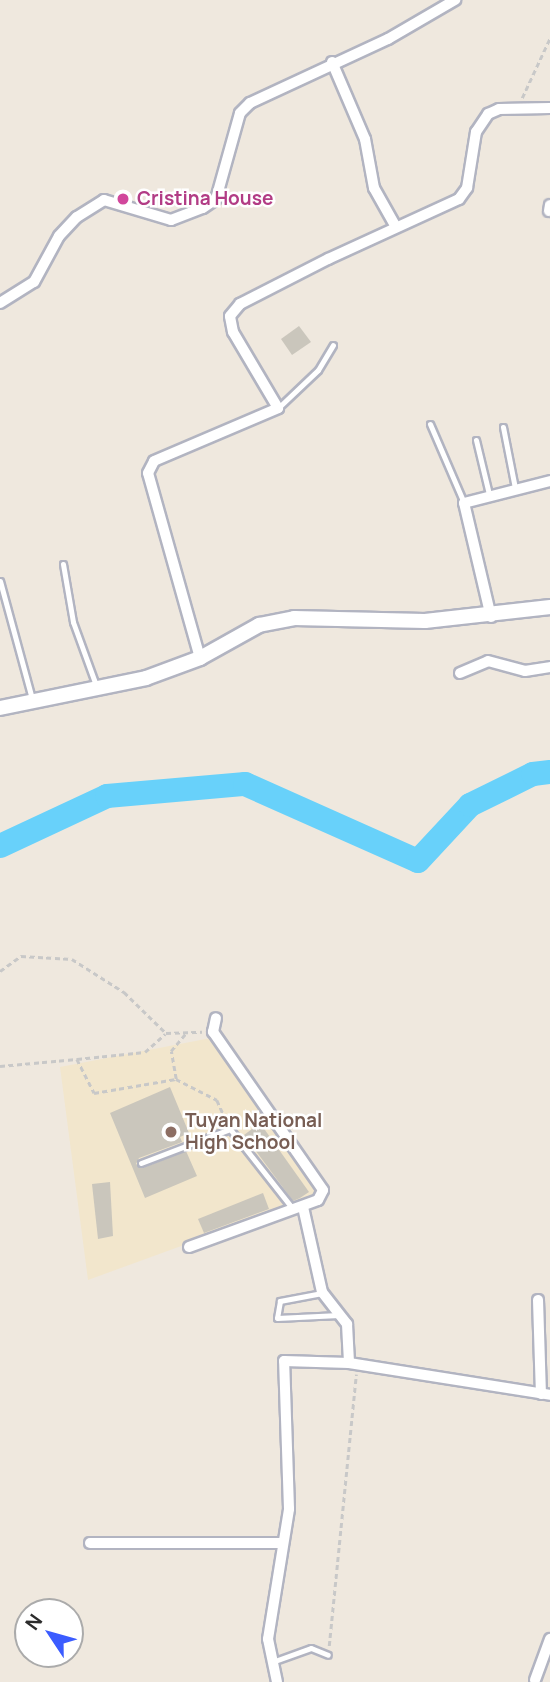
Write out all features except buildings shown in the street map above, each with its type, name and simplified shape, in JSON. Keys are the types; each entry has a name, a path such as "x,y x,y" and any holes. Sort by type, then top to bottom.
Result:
{"street":[{"path":"0,303 34,282 59,236 77,217 104,200 171,220 188,216 216,199 240,113 250,103 332,62 388,39 455,0"},
{"path":"332,62 365,139 374,188 396,226"},
{"path":"200,657 148,473 154,461 278,408 233,332 230,316 240,304 396,226 459,199 467,188 480,124 499,109 550,108"},
{"path":"549,211 550,205"},
{"path":"492,617 464,503 489,494 550,481"},
{"path":"0,708 146,678 200,657 259,625 294,618 425,621 492,617 550,607"},
{"path":"460,673 488,661 525,671 550,667"},
{"path":"189,1247 318,1200 323,1191 213,1032 216,1018"},
{"path":"298,1208 322,1293 342,1314 353,1364"},
{"path":"277,1682 270,1662 268,1639 281,1543 289,1509 281,1367 290,1359 353,1364 546,1395 538,1300"},
{"path":"90,1544 281,1543"},
{"path":"535,1679 550,1639"}],"lane":[{"path":"278,408 318,370 333,345"},
{"path":"430,424 464,503"},
{"path":"503,427 515,488"},
{"path":"476,440 489,494"},
{"path":"63,564 73,622 97,688"},
{"path":"0,581 33,702"},
{"path":"142,1163 230,1129 298,1208"},
{"path":"322,1293 280,1301 277,1318 342,1314"},
{"path":"270,1662 311,1648 328,1655"}],"path":[{"path":"518,108 550,38"},
{"path":"0,971 21,956 72,959 124,992 166,1034"},
{"path":"0,1066 145,1052 166,1034 213,1032"},
{"path":"176,1079 171,1051 186,1033"},
{"path":"77,1059 94,1093 176,1079 217,1100 230,1129"},
{"path":"328,1655 353,1364"}],"shaded area":[{"name":"Tuyan National High School","path":"211,1038 318,1196 88,1280 60,1067"}],"waterway":[{"path":"0,846 107,796 245,784 418,861 470,805 533,774 550,772"}],"place":[{"name":"Cristina House","path":"123,199"},
{"name":"Tuyan National High School","path":"171,1132"}]}
